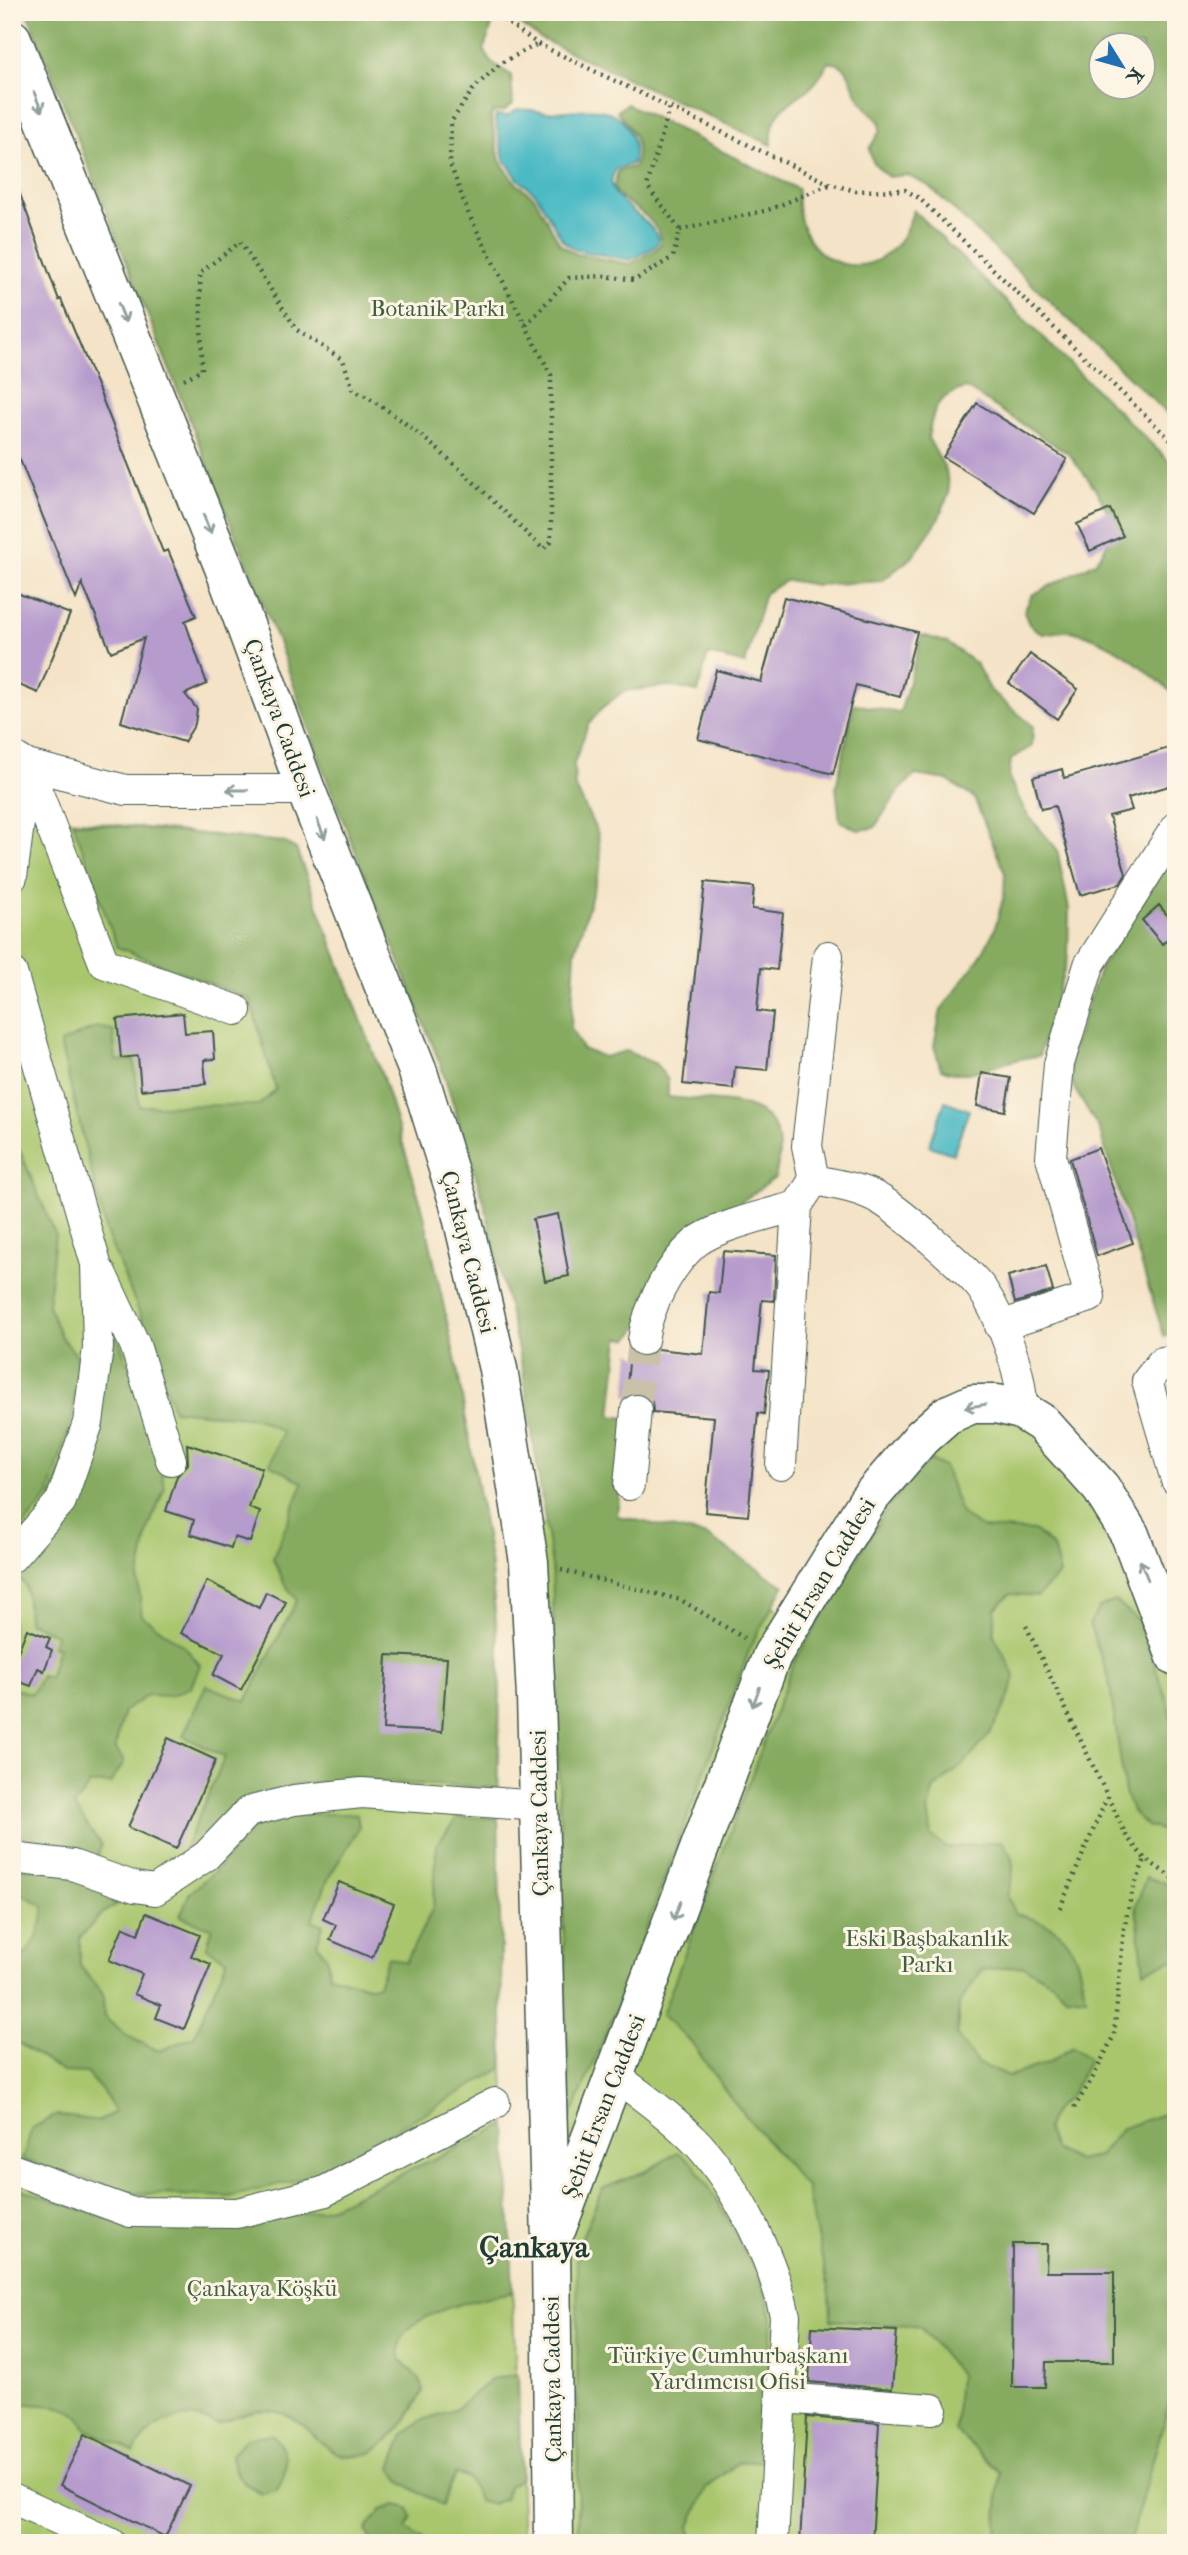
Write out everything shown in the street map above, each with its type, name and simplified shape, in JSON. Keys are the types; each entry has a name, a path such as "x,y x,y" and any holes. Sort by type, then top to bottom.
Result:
{"main road":[{"name":"Çankaya Caddesi","path":"12,39 232,588 306,790 417,1069 459,1204 498,1368 528,1562 540,1807 551,2243 554,2543"},
{"name":"Şehit Ersan Caddesi","path":"551,2243 616,2077 772,1655 867,1500 922,1437 947,1415 972,1404 997,1404 1021,1410 1042,1423 1101,1488 1130,1535 1168,1607 1176,1657"}],"street":[{"path":"19,761 126,790 306,790"},
{"path":"12,877 19,761"},
{"path":"19,761 104,963 236,1010"},
{"path":"1000,1326 1090,1297 1051,1157 1059,1064 1089,965 1176,827"},
{"path":"780,1465 797,1206 814,1180 807,1146 828,956"},
{"path":"12,973 96,1264 135,1345 171,1460"},
{"path":"814,1180 880,1199 963,1269 981,1289 1000,1326 1023,1394 1021,1410"},
{"path":"643,1340 646,1322 666,1282 695,1243 737,1223 797,1206"},
{"path":"12,1556 61,1501 88,1423 98,1348 96,1264"},
{"path":"1176,1360 1161,1362 1147,1381 1176,1480"},
{"path":"629,1485 636,1410"},
{"path":"12,1858 72,1866 135,1887 155,1890 206,1856 248,1812 294,1800 362,1793 540,1807"},
{"path":"616,2077 675,2121 700,2147 754,2233 778,2281 785,2316 773,2543"},
{"path":"12,2169 131,2212 237,2213 323,2192 495,2103"},
{"path":"782,2398 932,2409"},
{"path":"12,2498 110,2543"}],"path":[{"path":"492,12 538,44 830,184 856,191 905,190 919,198 1176,444"},
{"path":"155,393 202,370 200,273 240,242 297,330 343,360 353,389 378,403 434,449 543,549 551,542 551,375 464,202 450,164 450,122 474,88 501,63 538,44"},
{"path":"670,107 647,186 663,212 680,230"},
{"path":"680,230 768,210 830,184"},
{"path":"526,325 569,278 605,276 635,280 673,257 680,230"},
{"path":"528,1562 681,1600 772,1655"},
{"path":"1026,1626 1107,1799 1128,1837 1145,1859 1176,1880"},
{"path":"1060,1909 1107,1799"},
{"path":"1074,2108 1114,2035 1124,1928 1132,1892 1145,1859"}],"green space":[{"name":"Botanik Parkı","path":"27,12 479,12 493,22 484,49 490,61 511,75 513,104 504,111 493,112 491,118 500,161 516,183 534,197 560,244 576,254 630,264 657,249 662,241 655,226 617,195 614,187 618,171 634,167 637,159 637,144 617,111 627,104 798,189 800,219 811,241 826,257 846,264 866,264 886,255 902,237 913,210 1176,468 1176,696 1129,658 1103,642 1071,631 1042,634 1029,624 1024,612 1032,595 1096,562 1111,538 1109,514 1095,488 1069,454 966,388 948,395 934,412 928,438 946,470 949,493 938,520 913,556 882,581 816,585 787,580 765,593 745,664 708,654 698,692 669,686 624,691 603,707 588,725 574,764 575,786 598,834 601,864 575,952 571,1028 582,1049 604,1057 626,1051 656,1064 668,1080 668,1097 713,1100 752,1108 766,1117 776,1130 779,1150 775,1178 741,1202 629,1339 619,1338 611,1416 627,1418 617,1516 707,1536 784,1586 752,1643 615,2012 570,2119 552,1568 523,1371 484,1202 441,1066 330,788 282,652"},
{"path":"502,12 1176,12 1176,422 929,186 907,175 888,177 873,162 869,149 880,131 880,123 860,100 845,68 829,62 818,80 781,111 773,125 772,145 541,39"},
{"path":"922,635 948,643 976,664 991,691 1033,726 1032,746 1011,759 1009,778 1026,813 1057,849 1069,909 1068,957 1039,1056 965,1073 941,1069 934,1046 941,1010 980,957 994,931 1004,895 1005,873 974,798 947,780 915,775 898,792 874,828 858,830 840,821 836,787 854,704 900,713"},
{"name":"Çankaya Köşkü","path":"12,814 283,842 296,849 383,1078 423,1211 457,1368 490,1560 500,1667 498,1818 503,2068 523,2543 12,2543"},
{"path":"73,822 283,842 296,849 383,1078 423,1211 457,1368 490,1560 500,1667 498,1788 361,1781 294,1784 238,1805 204,1845 184,1849 225,1757 183,1736 206,1685 246,1701 297,1600 284,1583 273,1558 303,1483 270,1464 282,1432 257,1418 173,1410 149,1336 106,1232 60,1043 97,1027 113,1030 116,1061 134,1060 139,1106 259,1105 276,1090 250,999 117,947"},
{"path":"1176,849 1176,1334 1164,1336 1099,1129 1074,1088 1068,1062 1100,968"},
{"path":"12,1132 55,1234 48,1305 61,1337 79,1358 72,1418 48,1497 12,1540"},
{"path":"114,1329 149,1414 165,1488 149,1526 138,1582 142,1616 185,1647 200,1665 191,1687 170,1696 148,1695 124,1711 115,1748 124,1762 111,1783 90,1784 74,1806 101,1845 95,1867 12,1851 12,1688 32,1694 41,1676 49,1678 58,1648 52,1646 56,1634 28,1622 26,1587 16,1574 32,1556 105,1341"},
{"path":"1021,1410 1176,1606 1176,2543 554,2543 522,1520 697,1559 794,1619 922,1437"},
{"name":"Eski Başbakanlık Parkı","path":"931,1460 944,1467 962,1515 983,1528 1034,1531 1053,1547 1060,1574 1038,1596 1010,1594 995,1609 994,1635 1015,1676 1003,1710 985,1740 962,1766 934,1788 928,1810 932,1837 947,1848 1002,1841 1011,1855 1013,1874 1007,1896 1015,1913 1048,1926 1067,1941 1078,1963 1086,1998 1066,1996 1053,1983 1023,1966 982,1970 959,2004 957,2036 977,2063 1009,2076 1048,2063 1073,2047 1089,2059 1072,2094 1055,2109 1046,2129 1054,2149 1077,2161 1098,2157 1122,2128 1166,2113 1176,2115 1176,2379 1129,2543 996,2543 1000,2472 955,2430 959,2374 920,2327 831,2320 830,2294 806,2187 729,2096 692,2043 662,2015 793,1664 883,1515 913,1475"},
{"path":"1115,1601 1139,1621 1168,1703 1176,1739 1176,1834 1147,1826 1132,1812 1125,1792 1109,1680 1089,1624 1099,1608"},
{"path":"295,1814 357,1814 359,1828 329,1877 312,1920 323,1925 317,1944 327,1958 329,1975 368,1986 378,1985 388,1957 406,1962 433,1908 437,1844 458,1817 498,1818 503,2068 316,2175 229,2197 131,2193 22,2160 32,2128 57,2115 98,2121 115,2112 104,2093 86,2073 63,2072 12,2039 12,1966 36,1940 44,1906 12,1889 12,1866 62,1873 127,1897 103,1913 80,1937 80,1966 103,1994 104,2017 127,2036 159,2051 194,2037 227,1960 207,1948 212,1929 180,1916 189,1894 218,1868 252,1828"},
{"path":"1146,1877 1169,1884 1176,1904 1176,1959 1144,1971 1136,1906"},
{"path":"506,2125 513,2292 450,2307 418,2322 407,2332 400,2343 400,2359 420,2380 423,2391 406,2420 394,2434 368,2453 353,2456 338,2453 296,2420 266,2410 250,2412 217,2424 192,2418 170,2420 150,2432 134,2452 86,2429 81,2419 65,2408 12,2402 12,2186 120,2223 236,2228 331,2207"},
{"name":"Türkiye Cumhurbaşkanı Yardımcısı Ofisi","path":"678,2152 694,2164 719,2203 764,2288 772,2317 764,2461 739,2462 707,2488 690,2526 692,2543 578,2543 577,2249 602,2189 646,2171"},
{"path":"518,2374 521,2478 508,2486 505,2499 492,2504 478,2500 468,2478 455,2473 442,2505 402,2483 391,2467 405,2433 422,2420 454,2410 492,2379"},
{"path":"272,2434 284,2455 284,2476 277,2490 262,2494 240,2479 234,2469 231,2455 245,2438"},
{"path":"396,2505 409,2508 412,2519 406,2529 428,2543 372,2543 366,2530 381,2510"}],"water":[{"path":"518,109 551,112 597,110 611,113 622,121 633,142 634,157 632,164 616,169 612,180 613,189 653,230 659,240 655,247 630,260 576,250 563,241 536,194 519,180 504,159 496,115 507,116"},
{"path":"945,1101 969,1110 953,1154 929,1146"}],"building":[{"path":"12,181 15,181 59,300 61,299 98,388 163,552 168,550 196,616 185,621 207,684 185,694 197,709 195,724 184,742 121,722 144,638 111,652 82,583 76,599 12,440"},
{"path":"977,403 1067,459 1034,513 943,457"},
{"path":"1110,509 1123,536 1090,551 1077,524"},
{"path":"12,591 70,614 38,693 12,682"},
{"path":"784,597 917,632 900,697 856,685 833,774 698,739 716,670 761,682"},
{"path":"1030,654 1078,689 1057,719 1009,683"},
{"path":"1176,746 1176,784 1128,798 1132,810 1109,816 1126,874 1120,884 1080,895 1055,806 1041,809 1033,777 1062,769 1064,778"},
{"path":"705,882 754,887 752,909 783,913 777,970 761,968 757,1011 773,1013 767,1070 735,1067 733,1089 683,1084"},
{"path":"1159,905 1176,926 1176,933 1162,944 1142,920"},
{"path":"183,1013 185,1033 213,1031 215,1059 204,1060 206,1084 141,1090 138,1056 121,1058 117,1019"},
{"path":"982,1073 1011,1078 1005,1111 977,1106"},
{"path":"1098,1148 1133,1243 1097,1256 1070,1159"},
{"path":"558,1214 569,1276 545,1281 533,1219"},
{"path":"723,1251 776,1255 774,1301 762,1300 755,1369 769,1370 764,1414 758,1413 748,1516 705,1512 714,1417 653,1412 652,1402 646,1395 637,1393 626,1396 630,1352 640,1357 649,1356 657,1349 703,1354 709,1292 719,1293"},
{"path":"1046,1266 1053,1291 1015,1303 1008,1276"},
{"path":"187,1444 262,1468 249,1508 260,1512 250,1542 234,1537 231,1548 190,1534 194,1520 166,1511 177,1476 188,1464"},
{"path":"207,1581 259,1608 266,1592 286,1602 241,1690 213,1675 224,1654 181,1633"},
{"path":"27,1629 50,1638 46,1647 52,1650 44,1671 38,1668 31,1686 12,1679 12,1667"},
{"path":"387,1655 447,1658 442,1732 383,1729"},
{"path":"168,1738 216,1760 176,1849 128,1827"},
{"path":"339,1882 394,1904 372,1958 330,1940 336,1925 323,1919"},
{"path":"146,1913 200,1935 191,1956 211,1964 184,2029 156,2018 161,2005 134,1994 142,1974 109,1960 123,1927 138,1934"},
{"path":"1013,2244 1047,2244 1046,2272 1114,2272 1114,2362 1046,2362 1045,2387 1012,2387"},
{"path":"812,2327 897,2331 892,2389 809,2382"},
{"path":"807,2417 879,2423 872,2543 800,2543"},
{"path":"85,2434 190,2486 165,2537 60,2485"}],"tunnel":[{"path":"636,1410 643,1340"}],"district":[{"name":"Çankaya","path":"534,2247"}]}
